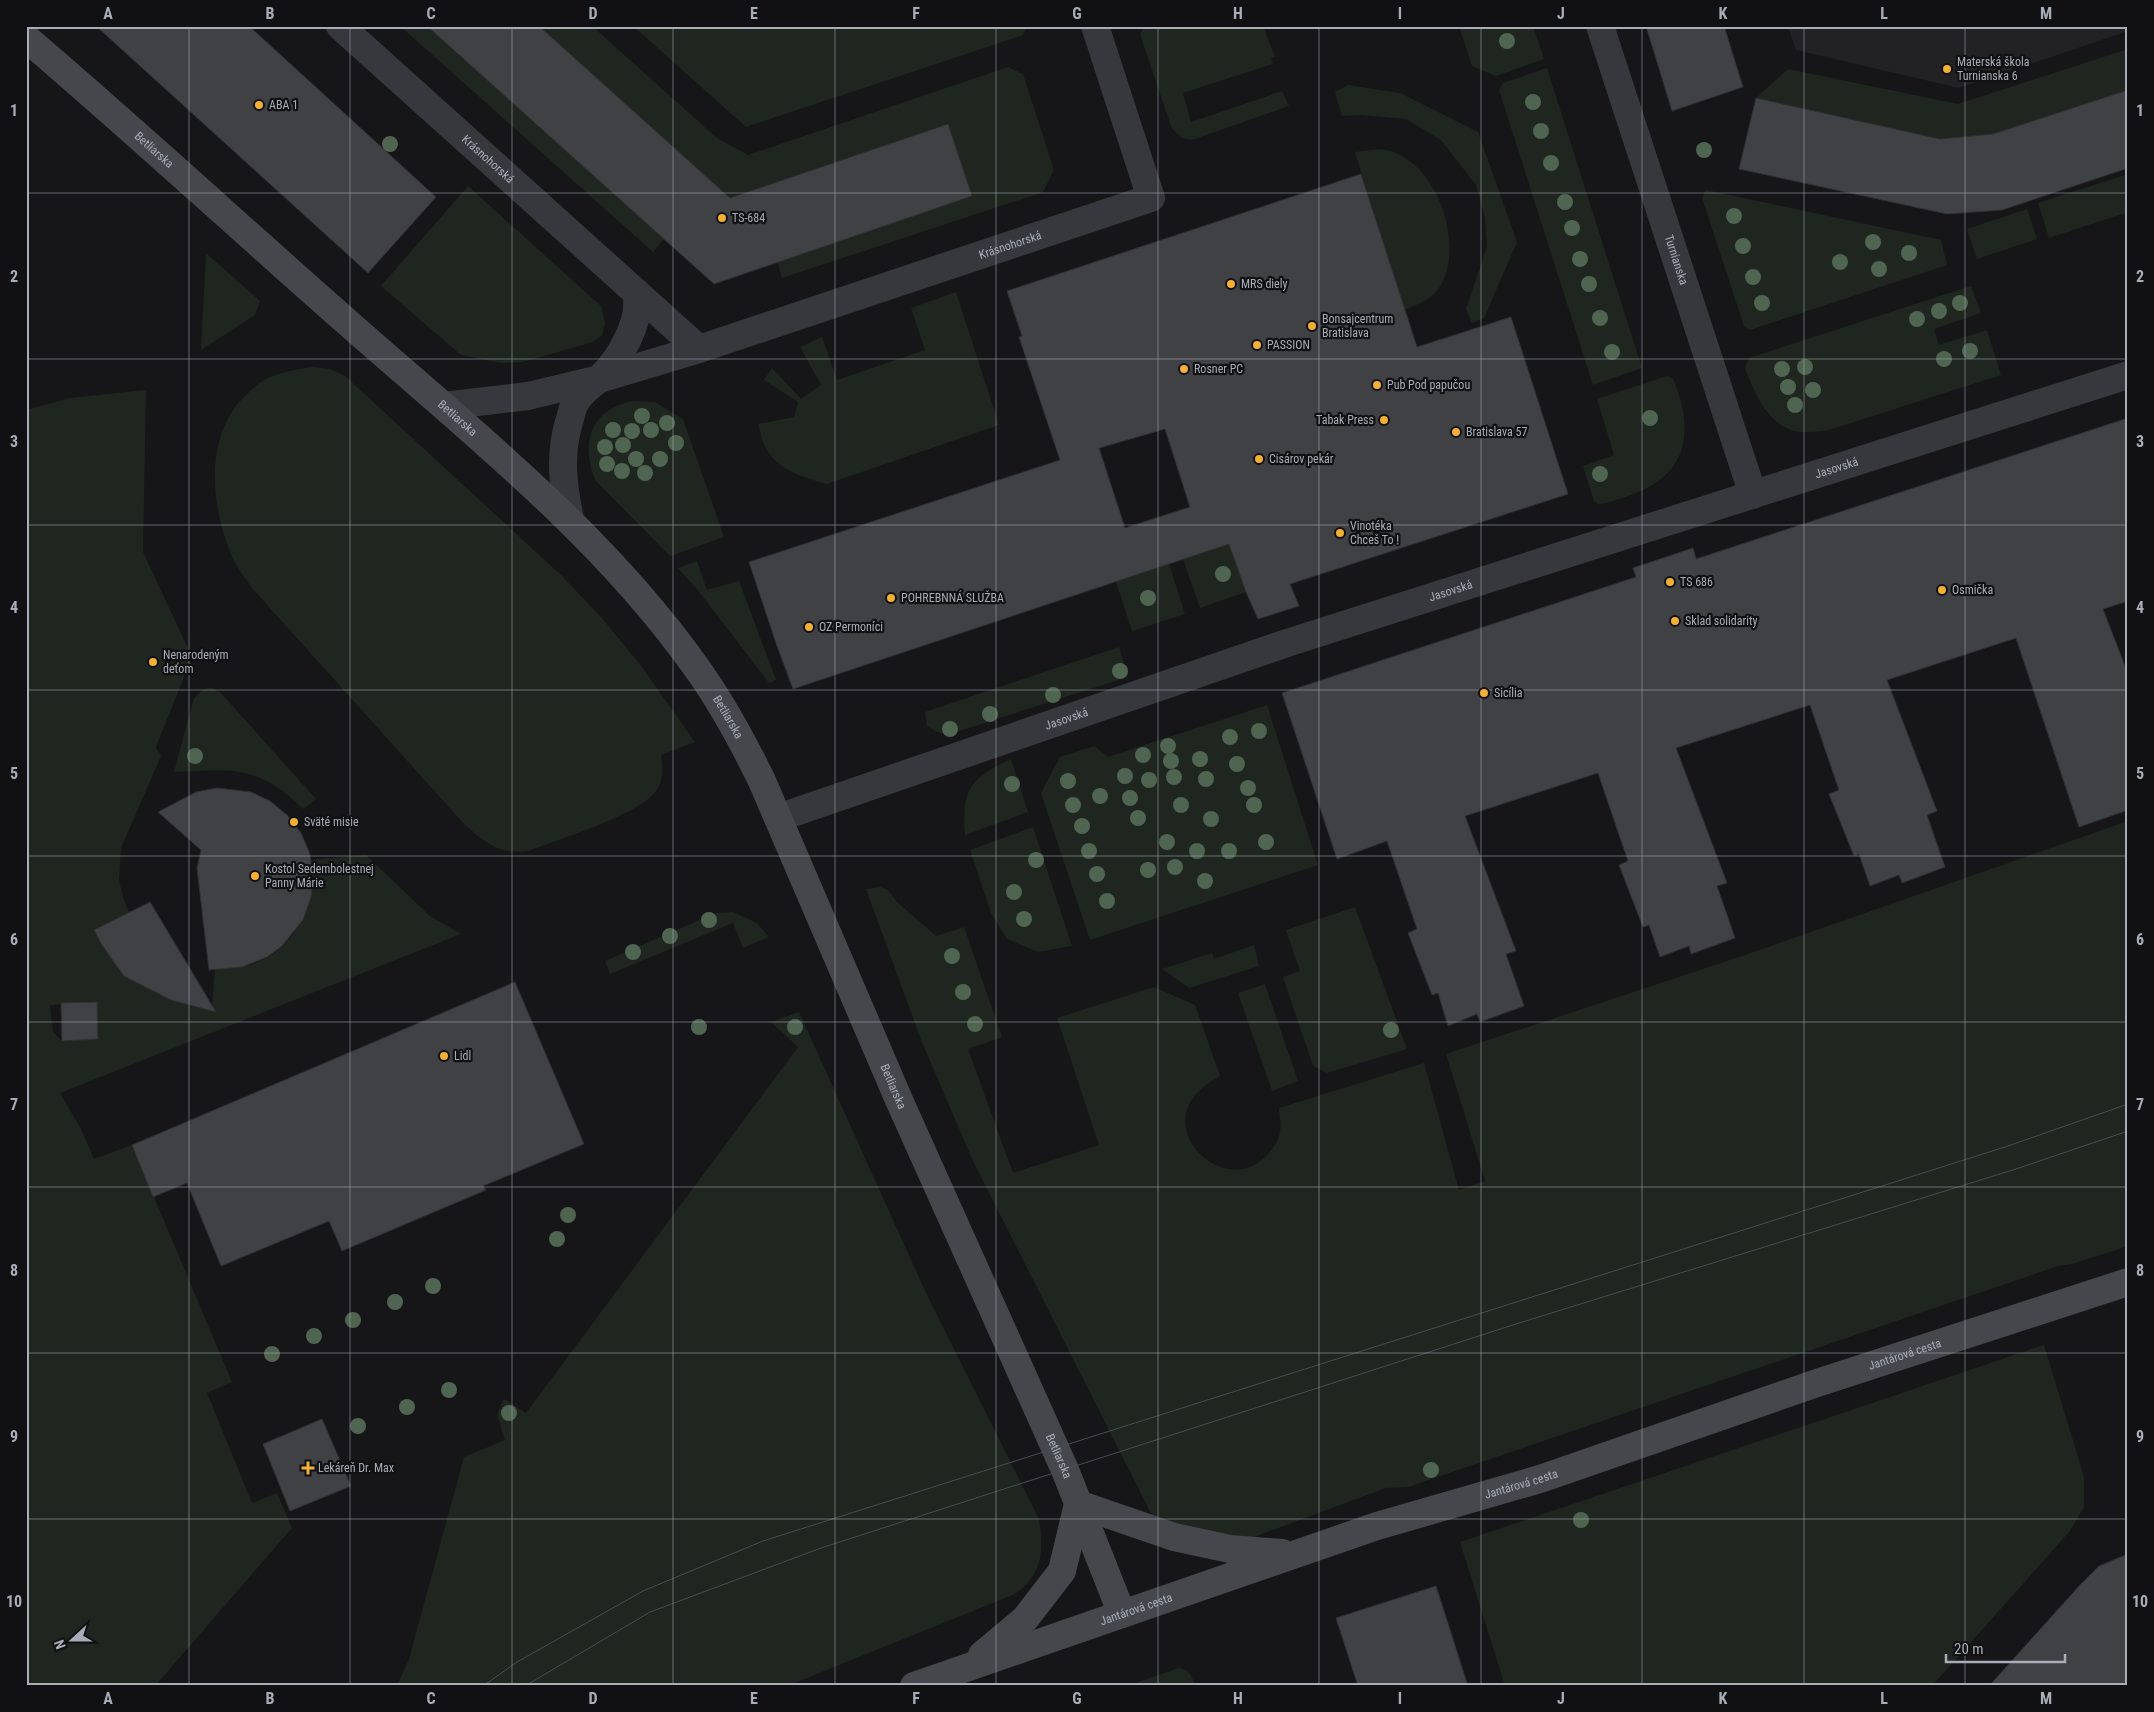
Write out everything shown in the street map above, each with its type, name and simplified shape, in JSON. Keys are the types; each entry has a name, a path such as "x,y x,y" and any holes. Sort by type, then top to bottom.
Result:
{"street":[{"name":"Krásnohorská","path":"340,26 699,349"},
{"name":"Krásnohorská","path":"444,406 528,396 599,379 699,349 1151,198 1095,26"},
{"name":"Turnianska","path":"1600,26 1753,495"},
{"name":"Betliarska","path":"26,38 128,125 245,232 444,406 570,520 639,594 697,667 746,749 778,818 895,1092 1078,1504 1122,1614"},
{"name":"Krásnohorská","path":"570,520 561,469 565,436 574,405 583,391 599,379 620,355 636,314 638,301 636,292"},
{"name":"Jasovská","path":"778,818 1287,643 2128,375"},
{"name":"Jantárová cesta","path":"914,1686 1377,1526 1540,1479 1809,1386 2128,1282"},
{"path":"962,1670 998,1644 1026,1619 1062,1571 1078,1504 1174,1537 1230,1550 1293,1554"}],"shaded area":[{"path":"400,26 427,26 664,239 653,252"},
{"path":"539,26 592,26 717,138 748,155 1008,67 1023,74 1054,170 1043,192 782,278 777,261 972,196 948,124 730,198"},
{"path":"633,26 1027,26 1023,35 746,127"},
{"path":"1145,26 1263,26 1275,57 1271,58 1273,64 1183,93 1191,122 1282,91 1289,106 1195,139 1181,137 1171,126 1140,34"},
{"path":"1459,26 1533,26 1544,59 1496,76 1472,66"},
{"name":"Materská škola Turnianska 6","path":"1788,26 2128,26 2128,31 1959,88 1796,50"},
{"path":"2128,49 2128,90 1993,134 1940,139 1756,98 1788,69 1958,104"},
{"path":"1547,68 1642,368 1593,385 1499,90 1503,83"},
{"path":"1348,85 1400,93 1478,132 1517,242 1484,318 1472,323 1466,309 1487,247 1485,217 1476,185 1441,140 1406,119 1361,115 1342,116 1335,92"},
{"path":"1380,149 1399,154 1416,166 1430,183 1440,202 1447,224 1450,246 1448,267 1441,285 1430,297 1404,310 1355,152"},
{"path":"2128,174 2128,212 2049,238 2038,203"},
{"path":"468,186 601,306 605,323 602,335 593,342 523,362 501,363 461,355 381,286"},
{"path":"1706,190 1941,240 1947,265 1750,330 1744,326 1702,198"},
{"path":"2027,209 2037,239 1977,259 1967,229"},
{"path":"206,253 260,301 255,315 201,350"},
{"path":"1971,286 1981,313 1934,329 1939,345 1987,330 2001,375 1826,431 1799,432 1788,429 1771,416 1758,397 1745,368 1749,358"},
{"path":"956,292 999,425 827,484 794,473 772,457 764,444 758,424 794,417 798,402 764,380 772,368 801,399 821,385 800,347 822,337 837,380 925,350 911,308"},
{"path":"313,367 330,369 345,376 561,575 601,617 639,663 695,742 661,755 662,778 656,791 647,800 616,818 528,851 508,851 493,846 464,824 252,588 233,559 225,539 216,495 217,451 223,430 233,411 247,394 268,378 284,372"},
{"path":"1667,376 1673,379 1684,417 1684,435 1681,451 1674,465 1663,477 1648,488 1613,501 1598,504 1594,501 1583,466 1614,455 1597,399"},
{"path":"146,390 143,552 192,657 156,747 161,756 121,848 119,880 129,913 94,930 108,951 126,971 147,988 170,999 212,1008 215,968 243,967 261,961 276,952 288,941 298,927 310,895 312,878 311,860 366,855 430,916 461,934 60,1093 81,1129 94,1159 132,1145 232,1382 207,1393 252,1503 277,1493 292,1528 155,1686 26,1686 26,410 70,398","holes":["96,1002 98,1039 62,1041 53,1032 50,1005"]},
{"path":"633,401 655,402 683,419 724,537 670,556 595,480 589,453 589,440 593,429 607,411"},
{"path":"1229,544 1246,592 1200,608 1183,559"},
{"path":"697,561 707,590 739,581 776,680 769,683 697,589 678,568"},
{"path":"1169,564 1185,614 1132,631 1116,582"},
{"path":"1119,647 1128,677 950,734 939,733 927,726 925,712"},
{"path":"211,688 220,692 316,799 303,809 287,794 258,777 229,771 174,772 194,698 204,689"},
{"path":"1267,705 1318,865 1090,940 1041,793 1060,757 1094,746 1108,757"},
{"path":"1011,759 1028,812 965,835 965,807 971,787 986,773"},
{"path":"2128,821 2128,1246 2072,1264 2058,1266 1408,1487 1386,1488 1243,1541 1163,1537 973,1161 921,1040 866,889 881,887 888,890 897,902 936,936 964,927 1002,1037 968,1049 1013,1173 1099,1145 1057,1018 1154,987 1195,1005 1220,1076 1196,1094 1186,1114 1186,1130 1193,1145 1204,1157 1218,1166 1234,1170 1250,1167 1265,1157 1277,1142 1281,1128 1279,1108 1424,1063 1459,1190 1485,1181 1446,1054 1742,956"},
{"path":"1033,827 1072,946 1038,952 1007,939 991,913 970,850"},
{"path":"1355,907 1407,1049 1327,1073 1313,1066 1283,977 1300,971 1286,930"},
{"path":"733,912 757,923 769,937 743,948 733,923 610,974 605,961 716,913"},
{"path":"1254,945 1259,966 1189,988 1162,969 1212,953 1214,959"},
{"path":"1265,984 1298,1081 1272,1091 1238,993"},
{"path":"799,1012 927,1295 1039,1519 1041,1551 1036,1570 1031,1579 1015,1594 787,1686 397,1686 409,1659 464,1457 505,1440 497,1415 504,1399 526,1413 798,1047 771,1022"},
{"path":"2044,1345 2084,1477 2084,1507 2070,1531 1932,1686 1505,1686 1460,1542"},
{"path":"1179,1668 1186,1670 1190,1674 1195,1686 1127,1686"}],"building":[{"name":"ABA 1","path":"96,26 249,26 436,197 368,273"},
{"path":"427,26 539,26 730,198 948,124 972,196 714,284"},
{"path":"1646,26 1724,26 1743,87 1672,111"},
{"path":"2128,90 2128,168 2002,210 1947,214 1739,169 1756,98 1940,139 1993,134"},
{"path":"1361,174 1417,347 1511,317 1568,494 1290,584 1299,606 1258,619 1229,544 793,689 749,562 1060,460 1019,337 1022,336 1007,291","holes":["1165,429 1190,507 1125,528 1099,448"]},
{"path":"2128,418 2128,601 2103,609 2128,674 2128,810 2079,827 2016,638 1887,680 1937,811 1927,815 1945,867 1902,883 1899,875 1870,886 1859,854 1854,856 1829,794 1839,790 1810,705 1676,748 1727,883 1717,886 1735,938 1691,954 1689,946 1660,957 1649,925 1643,927 1619,865 1628,861 1598,773 1465,816 1516,951 1506,954 1524,1006 1480,1022 1477,1014 1448,1026 1438,993 1432,995 1408,933 1417,929 1387,841 1337,859 1282,693 1636,577 1633,568 1693,548 1696,559"},
{"name":"Kostol Sedembolestnej Panny Márie","path":"217,788 251,792 270,801 287,815 301,833 310,854 313,881 311,897 303,920 282,946 267,957 242,967 209,970 197,868 201,850 158,812 196,792"},
{"path":"150,902 216,1012 171,1000 124,976 102,945 94,930"},
{"name":"Lidl","path":"515,982 584,1144 483,1186 486,1190 342,1251 329,1221 221,1266 187,1183 153,1197 132,1145"},
{"path":"97,1002 98,1039 62,1041 61,1003"},
{"name":"Lekáreň Dr. Max","path":"322,1419 351,1486 290,1511 263,1444"},
{"path":"2128,1554 2128,1686 1989,1686 2099,1566"},
{"path":"1436,1586 1468,1686 1358,1686 1336,1618"}],"tram line":[{"path":"483,1686 517,1662 643,1591 763,1541 2008,1146 2128,1104"},
{"path":"525,1686 650,1612 821,1548 1516,1324 2016,1169 2128,1131"}],"place":[{"name":"Materská škola Turnianska 6","path":"1947,69"},
{"name":"ABA 1","path":"259,105"},
{"name":"TS-684","path":"722,218"},
{"name":"MRS diely","path":"1231,284"},
{"name":"Bonsajcentrum Bratislava","path":"1312,326"},
{"name":"PASSION","path":"1257,345"},
{"name":"Rosner PC","path":"1184,369"},
{"name":"Pub Pod papučou","path":"1377,385"},
{"name":"Tabak Press","path":"1384,420"},
{"name":"Bratislava 57","path":"1456,432"},
{"name":"Cisárov pekár","path":"1259,459"},
{"name":"Vinotéka Chceš To !","path":"1340,533"},
{"name":"TS 686","path":"1670,582"},
{"name":"Osmička","path":"1942,590"},
{"name":"POHREBNNÁ SLUŽBA","path":"891,598"},
{"name":"Sklad solidarity","path":"1675,621"},
{"name":"OZ Permoníci","path":"809,627"},
{"name":"Nenarodeným deťom","path":"153,662"},
{"name":"Sicília","path":"1484,693"},
{"name":"Sväté misie","path":"294,822"},
{"name":"Kostol Sedembolestnej Panny Márie","path":"255,876"},
{"name":"Lidl","path":"444,1056"},
{"name":"Lekáreň Dr. Max","path":"308,1468"}]}
